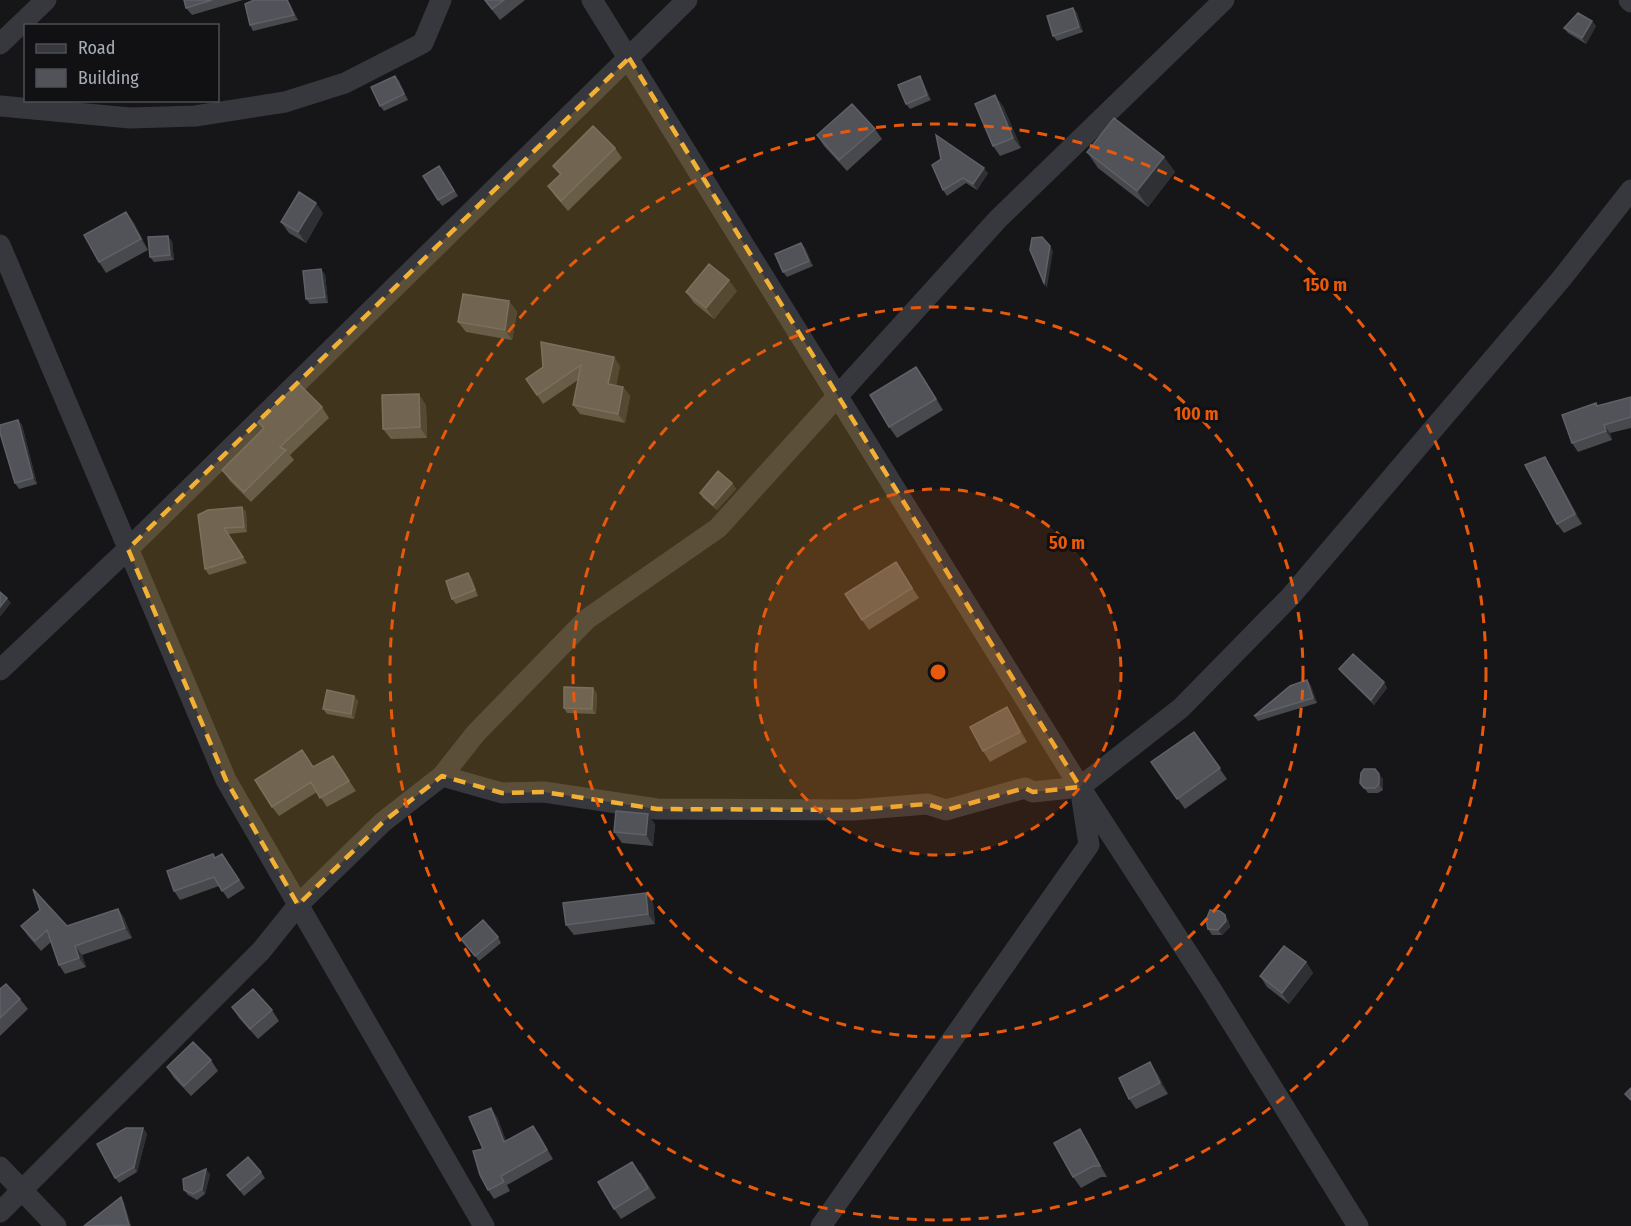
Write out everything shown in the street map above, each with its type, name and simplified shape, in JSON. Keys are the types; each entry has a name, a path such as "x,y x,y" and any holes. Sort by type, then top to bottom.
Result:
{"street":[{"path":"0,44 46,0"},
{"path":"0,106 130,118 195,116 285,102 345,83 423,43 441,0"},
{"path":"592,0 1080,787 1211,989 1358,1226"},
{"path":"0,670 128,549 687,0"},
{"path":"0,1212 261,951 298,905 383,822 442,776 476,733 587,619 718,528 998,219 1224,0"},
{"path":"442,776 502,793 544,792 657,809 854,810 927,804 946,810 1024,788 1033,792 1080,787 1181,708 1290,597 1562,278 1631,190"},
{"path":"0,245 226,780 484,1226"},
{"path":"821,1226 1089,845 1080,787"},
{"path":"0,1167 56,1226"}],"highlighted area":[{"path":"629,58 1080,787 1033,792 1025,788 946,810 927,804 854,810 657,809 544,792 502,793 442,776 383,822 298,905 226,780 128,549"}],"building":[{"path":"184,0 212,0 186,8"},
{"path":"254,0 287,0 294,15 250,25 245,4"},
{"path":"485,0 504,0 492,9"},
{"path":"1073,8 1079,27 1053,36 1047,16"},
{"path":"1578,13 1592,21 1582,38 1564,28"},
{"path":"395,76 404,94 380,106 371,87"},
{"path":"920,76 927,95 906,104 898,85"},
{"path":"995,95 1013,138 993,146 975,104"},
{"path":"852,104 875,129 839,160 817,135"},
{"path":"1114,118 1164,157 1137,191 1087,152"},
{"path":"593,126 615,148 561,201 548,186 561,174 553,166"},
{"path":"936,135 984,168 973,184 963,178 943,190 932,165 941,159"},
{"path":"439,166 454,191 438,200 423,176"},
{"path":"299,192 316,203 298,232 281,222"},
{"path":"126,212 141,239 99,262 84,235"},
{"path":"168,236 170,255 150,257 148,237"},
{"path":"1042,237 1050,246 1044,283 1030,250 1032,238"},
{"path":"801,243 809,261 783,272 775,254"},
{"path":"709,264 729,280 706,308 686,292"},
{"path":"321,269 325,297 306,299 303,271"},
{"path":"463,294 509,301 505,330 458,322"},
{"path":"541,342 614,357 608,384 623,387 618,414 573,405 581,365 537,395 526,379 543,367"},
{"path":"916,367 936,399 889,427 870,395"},
{"path":"298,383 322,407 280,447 286,450 244,492 222,470 264,428 258,422"},
{"path":"419,394 420,427 383,429 382,395"},
{"path":"1631,397 1631,417 1604,425 1606,431 1572,443 1562,415 1596,403 1597,406"},
{"path":"18,420 33,478 15,483 0,433 0,425"},
{"path":"1545,457 1575,514 1557,524 1525,465"},
{"path":"718,471 732,483 713,505 700,493"},
{"path":"242,507 244,527 224,528 243,557 205,569 198,515 208,510"},
{"path":"896,562 912,588 862,620 845,594"},
{"path":"468,573 475,590 452,599 446,581"},
{"path":"0,592 7,598 0,607"},
{"path":"1353,654 1384,682 1371,700 1339,669"},
{"path":"1307,680 1313,698 1254,716 1290,686"},
{"path":"564,687 593,688 592,709 564,708"},
{"path":"327,690 354,696 351,714 323,709"},
{"path":"1007,707 1020,732 983,751 970,727"},
{"path":"1194,732 1220,768 1177,799 1151,762"},
{"path":"302,750 313,767 333,756 349,781 320,798 311,782 272,807 255,780"},
{"path":"1364,769 1375,769 1379,774 1379,784 1375,788 1364,788 1360,783"},
{"path":"616,811 648,814 646,835 614,832"},
{"path":"213,854 215,858 222,854 239,880 222,891 214,877 174,891 167,871"},
{"path":"33,889 67,926 118,909 125,928 75,946 79,958 59,965 47,930 35,941 21,926 40,910"},
{"path":"646,893 648,914 566,925 563,903"},
{"path":"1210,910 1220,911 1225,915 1226,921 1218,930 1208,929 1206,920"},
{"path":"483,920 498,937 475,956 461,939"},
{"path":"1284,946 1306,962 1282,993 1260,976"},
{"path":"6,984 20,999 0,1018 0,989"},
{"path":"253,989 272,1010 250,1029 232,1007"},
{"path":"193,1042 211,1060 184,1086 167,1067"},
{"path":"1150,1062 1160,1083 1129,1099 1119,1078"},
{"path":"1631,1088 1631,1100 1625,1094"},
{"path":"491,1108 504,1142 533,1126 547,1150 501,1176 504,1182 488,1190 480,1175 473,1151 483,1149 469,1117"},
{"path":"126,1128 143,1128 134,1167 115,1178 97,1144"},
{"path":"1080,1129 1100,1166 1093,1166 1073,1177 1054,1143"},
{"path":"248,1157 261,1172 240,1190 227,1175"},
{"path":"632,1162 648,1188 614,1209 598,1182"},
{"path":"206,1169 202,1189 193,1194 184,1190 183,1179"},
{"path":"121,1197 129,1225 84,1226"}]}
